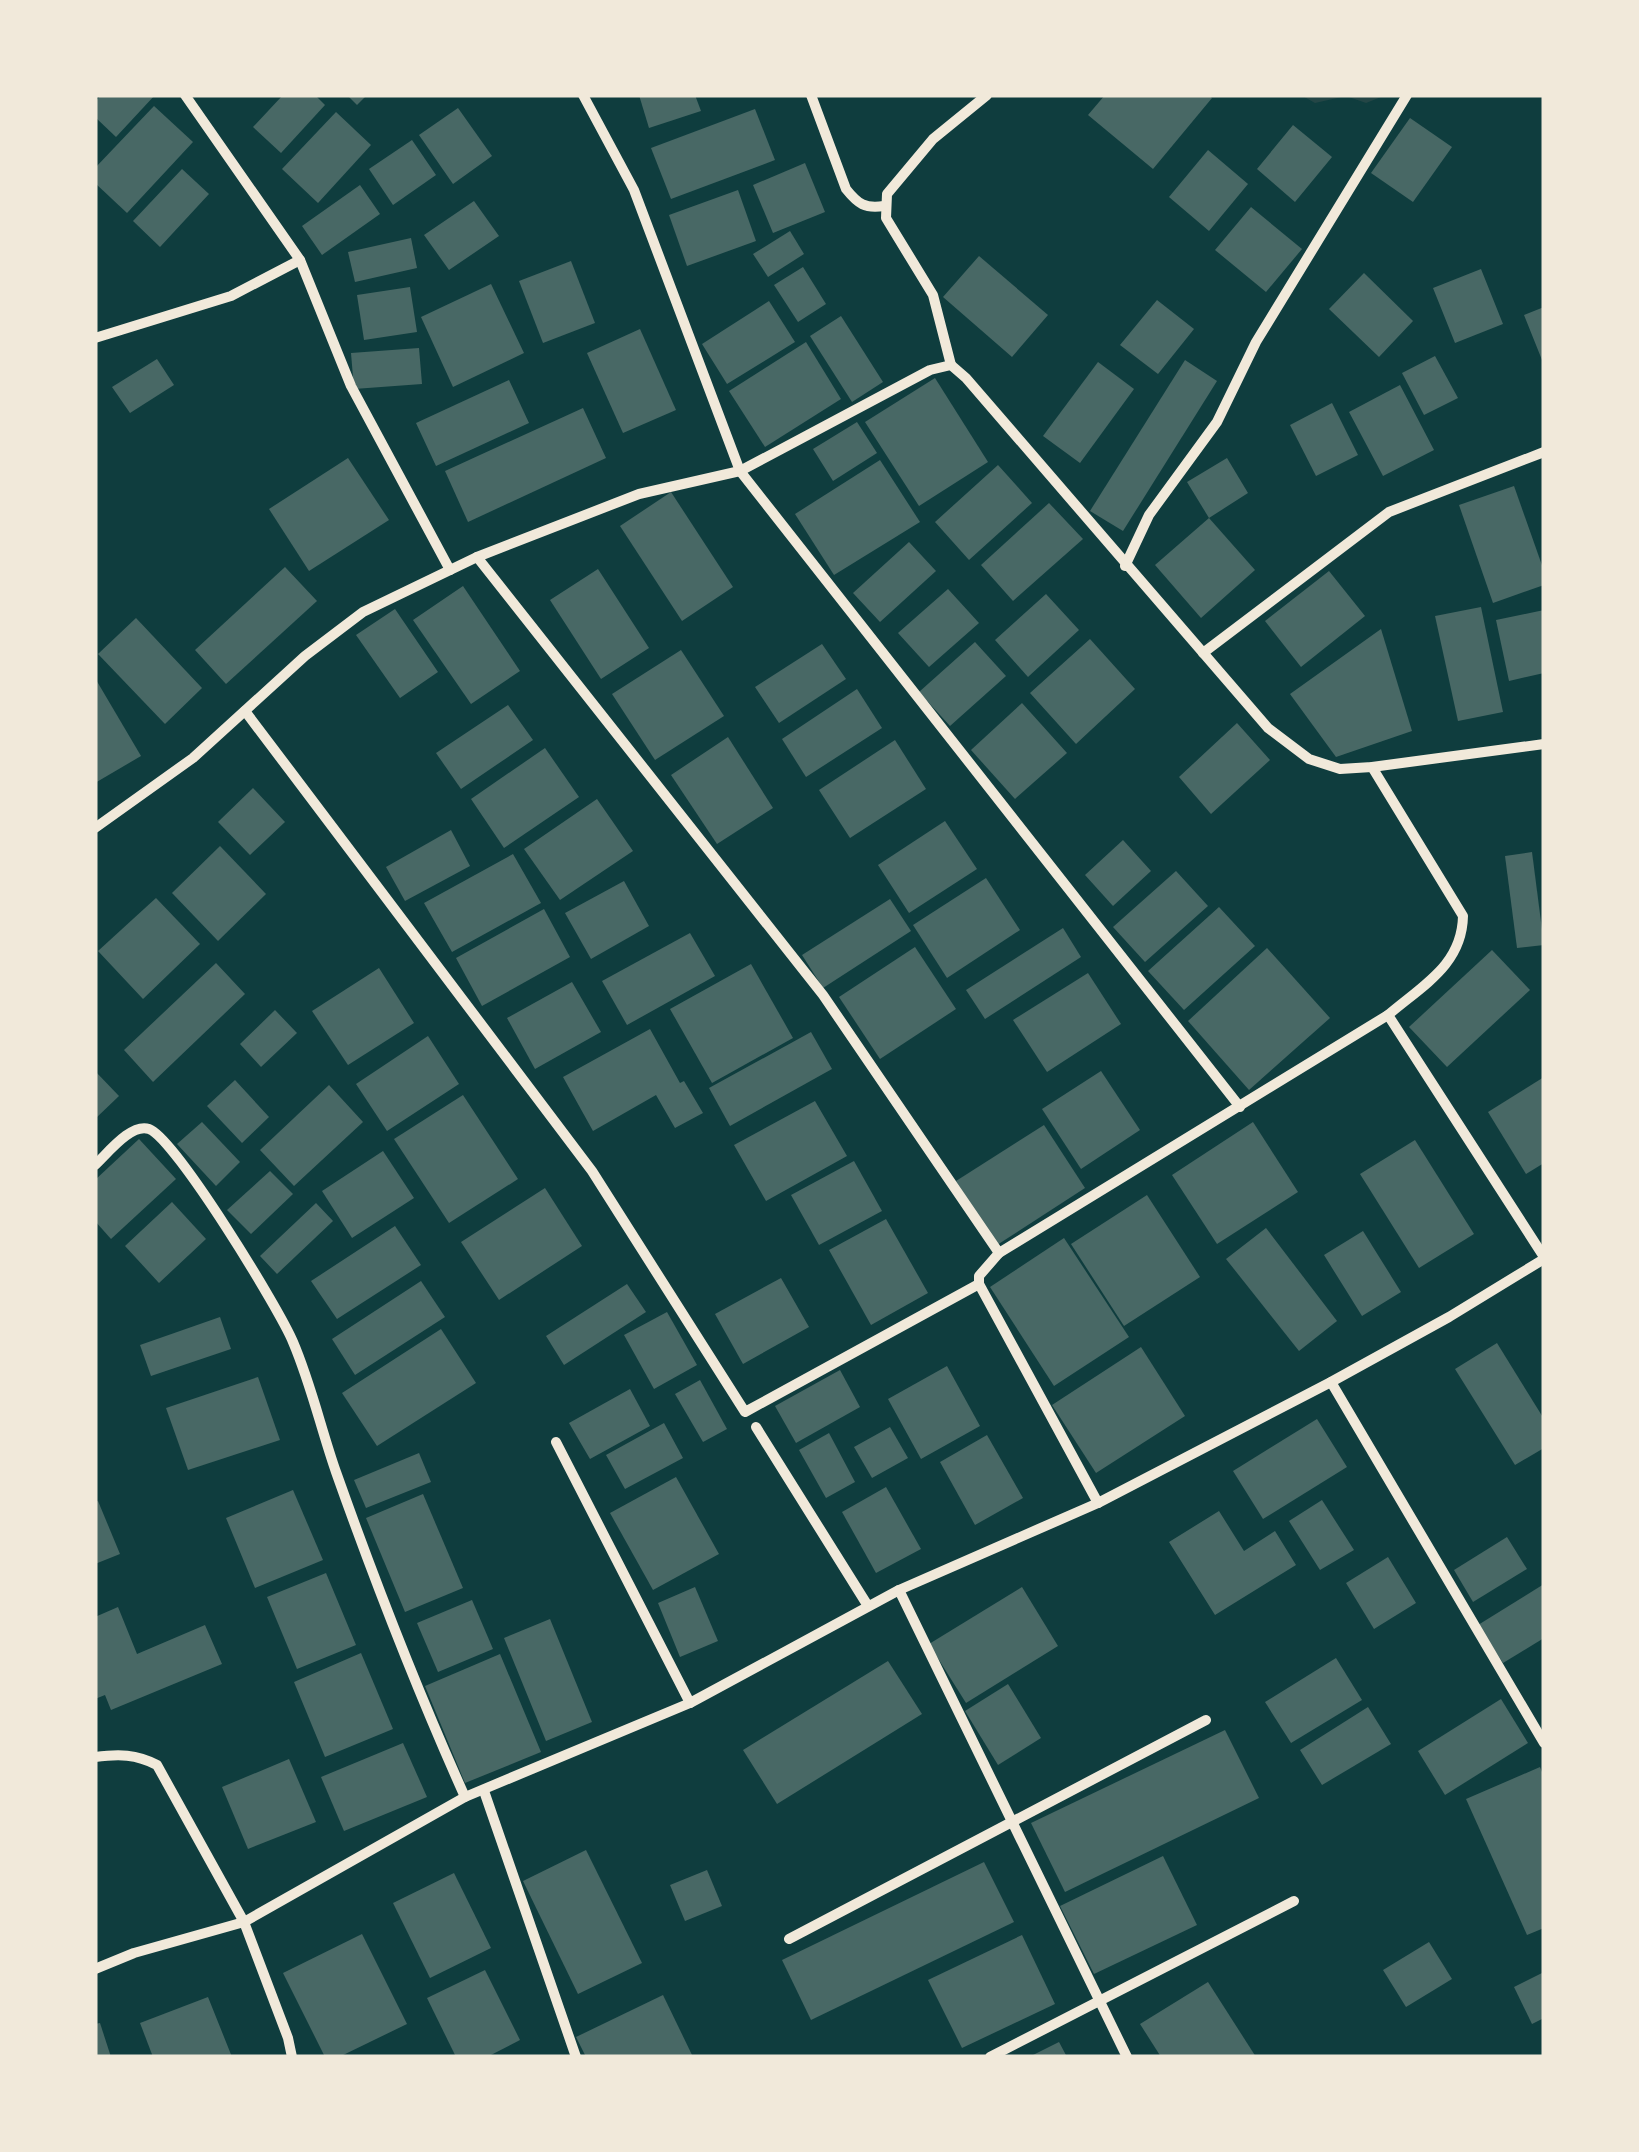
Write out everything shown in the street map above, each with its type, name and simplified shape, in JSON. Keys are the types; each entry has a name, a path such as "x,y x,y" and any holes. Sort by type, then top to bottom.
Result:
{"street":[{"path":"185,95 300,260 351,386 450,570"},
{"path":"583,95 634,190 740,472 1240,1107"},
{"path":"812,95 846,190 855,201 869,208 884,206"},
{"path":"987,95 933,139 887,194 884,206 886,218 933,295 951,366 966,378 1083,511 1125,566 1268,728 1308,759 1340,769 1372,767 1544,744"},
{"path":"1125,566 1149,514 1217,422 1256,342 1407,95"},
{"path":"95,338 232,296 300,260"},
{"path":"95,828 193,758 305,656 363,612 477,557 640,494 740,472 930,370 951,366"},
{"path":"1203,653 1389,512 1544,452"},
{"path":"477,557 823,995 999,1253"},
{"path":"244,712 592,1170 745,1412 979,1284"},
{"path":"1098,1504 979,1284 980,1276 999,1253 1388,1015 1452,960 1463,936 1464,916 1372,767"},
{"path":"95,1969 134,1953 244,1922 465,1797 690,1703 899,1590 1098,1504 1332,1382 1544,1258 1388,1015"},
{"path":"95,1165 134,1130 146,1127 156,1132 246,1258 293,1341 330,1455 412,1678 465,1797"},
{"path":"1332,1382 1544,1743"},
{"path":"756,1426 868,1606"},
{"path":"556,1442 690,1703"},
{"path":"899,1590 1128,2057"},
{"path":"789,1939 1206,1720"},
{"path":"95,1757 129,1755 157,1765 244,1922 292,2057"},
{"path":"484,1790 576,2057"},
{"path":"990,2057 1294,1900"}],"shaded area":[{"path":"1301,95 1386,95 1366,103 1346,96 1315,103"}],"building":[{"path":"101,95 155,95 116,137 95,117 95,102"},
{"path":"283,95 315,95 325,105 281,153 253,127"},
{"path":"347,95 367,95 357,105"},
{"path":"639,95 695,95 701,111 649,128"},
{"path":"1105,95 1212,98 1153,169 1088,115"},
{"path":"154,106 193,142 127,213 95,183 95,168"},
{"path":"458,108 492,156 453,184 419,135"},
{"path":"755,109 775,160 671,199 651,148"},
{"path":"336,112 371,145 318,203 282,169"},
{"path":"1410,118 1452,147 1413,202 1371,173"},
{"path":"1293,125 1332,157 1295,202 1257,169"},
{"path":"412,140 436,175 393,205 369,169"},
{"path":"1208,150 1248,184 1209,231 1169,197"},
{"path":"805,163 825,212 773,233 753,185"},
{"path":"182,169 209,194 160,247 133,221"},
{"path":"360,185 380,214 322,255 302,226"},
{"path":"738,190 756,241 687,266 669,215"},
{"path":"474,201 499,236 449,270 424,235"},
{"path":"1251,207 1302,249 1266,292 1215,250"},
{"path":"790,231 804,254 768,277 753,254"},
{"path":"411,238 417,268 355,282 348,252"},
{"path":"979,256 1048,315 1012,357 943,297"},
{"path":"571,261 595,323 543,343 519,281"},
{"path":"803,267 826,304 798,322 774,285"},
{"path":"1481,269 1503,324 1455,343 1433,288"},
{"path":"1364,273 1413,321 1379,357 1329,309"},
{"path":"491,284 524,353 453,387 421,317"},
{"path":"410,287 417,332 364,340 357,295"},
{"path":"1157,300 1194,329 1158,374 1120,345"},
{"path":"769,301 795,342 727,384 702,344"},
{"path":"1544,307 1544,365 1524,315"},
{"path":"841,316 883,382 852,402 810,336"},
{"path":"640,329 676,410 623,433 587,353"},
{"path":"806,342 841,399 765,447 729,391"},
{"path":"419,348 422,384 354,389 351,353"},
{"path":"1435,356 1458,398 1424,415 1402,373"},
{"path":"157,359 174,385 130,413 112,387"},
{"path":"1185,360 1217,381 1123,531 1090,511"},
{"path":"1098,362 1134,389 1080,463 1043,436"},
{"path":"935,378 988,462 919,506 865,422"},
{"path":"509,380 529,423 436,466 416,423"},
{"path":"1400,385 1434,450 1383,476 1349,412"},
{"path":"1332,403 1358,455 1316,476 1290,425"},
{"path":"583,408 606,458 468,522 445,471"},
{"path":"857,422 877,453 833,481 813,449"},
{"path":"348,458 389,520 309,571 269,509"},
{"path":"1227,458 1248,493 1209,518 1187,482"},
{"path":"880,460 920,522 834,575 795,514"},
{"path":"998,465 1032,503 969,560 935,522"},
{"path":"1514,486 1544,571 1544,585 1493,603 1459,505"},
{"path":"671,492 733,587 682,621 620,526"},
{"path":"1049,503 1083,539 1013,601 981,565"},
{"path":"1209,518 1255,570 1201,618 1155,565"},
{"path":"909,542 936,571 880,622 853,593"},
{"path":"285,567 317,601 226,684 195,650"},
{"path":"598,569 649,648 601,679 550,600"},
{"path":"1329,571 1365,616 1301,667 1265,621"},
{"path":"463,586 520,671 471,704 413,620"},
{"path":"948,589 979,623 929,667 898,633"},
{"path":"1046,594 1079,630 1028,677 995,640"},
{"path":"1481,607 1503,712 1458,721 1435,616"},
{"path":"395,609 438,672 400,698 356,635"},
{"path":"1544,610 1544,673 1509,681 1496,620"},
{"path":"136,618 202,688 165,724 98,654"},
{"path":"1381,629 1412,731 1336,757 1290,694"},
{"path":"1090,639 1135,689 1076,744 1030,693"},
{"path":"975,642 1006,676 950,726 919,692"},
{"path":"822,644 846,679 779,723 755,687"},
{"path":"681,650 724,716 655,760 612,694"},
{"path":"95,678 141,756 95,783"},
{"path":"857,689 882,728 806,777 782,739"},
{"path":"1022,703 1067,753 1015,799 971,750"},
{"path":"508,705 533,740 461,789 436,753"},
{"path":"1237,723 1270,760 1211,814 1179,777"},
{"path":"728,737 773,808 717,844 671,775"},
{"path":"895,740 926,789 850,838 819,790"},
{"path":"545,748 579,797 504,848 471,799"},
{"path":"253,788 285,822 250,855 218,822"},
{"path":"597,799 633,851 560,900 524,849"},
{"path":"945,821 977,869 909,913 878,865"},
{"path":"451,830 470,866 405,901 386,867"},
{"path":"1123,840 1151,871 1113,906 1085,875"},
{"path":"220,846 266,894 218,941 172,893"},
{"path":"1532,852 1544,945 1517,948 1505,856"},
{"path":"513,854 541,903 452,952 424,903"},
{"path":"1176,871 1208,906 1145,962 1113,927"},
{"path":"986,878 1020,930 947,978 913,925"},
{"path":"624,881 649,926 591,959 565,913"},
{"path":"156,898 200,944 143,999 98,951"},
{"path":"890,899 911,931 823,988 802,955"},
{"path":"1219,907 1255,946 1184,1010 1148,971"},
{"path":"544,909 570,957 482,1006 456,958"},
{"path":"1063,928 1081,957 985,1019 966,990"},
{"path":"690,933 715,976 627,1025 602,981"},
{"path":"915,947 956,1009 880,1059 839,997"},
{"path":"1267,948 1330,1018 1249,1090 1188,1021"},
{"path":"1492,950 1530,990 1447,1067 1409,1027"},
{"path":"216,963 245,994 153,1082 124,1050"},
{"path":"751,964 793,1038 712,1083 670,1009"},
{"path":"379,968 414,1023 348,1065 312,1011"},
{"path":"1088,973 1121,1024 1047,1072 1013,1020"},
{"path":"572,982 601,1032 535,1069 507,1018"},
{"path":"275,1010 297,1033 261,1067 240,1044"},
{"path":"650,1029 680,1083 684,1081 703,1113 675,1128 656,1095 593,1131 563,1077"},
{"path":"811,1032 832,1069 730,1126 709,1088"},
{"path":"428,1036 459,1084 387,1131 356,1084"},
{"path":"95,1071 119,1096 95,1119"},
{"path":"1101,1071 1140,1130 1081,1169 1042,1109"},
{"path":"1544,1077 1544,1163 1526,1174 1488,1112"},
{"path":"235,1080 269,1117 242,1143 207,1106"},
{"path":"329,1085 363,1122 294,1186 260,1150"},
{"path":"463,1095 518,1179 449,1223 394,1139"},
{"path":"815,1101 847,1156 766,1201 734,1145"},
{"path":"202,1122 240,1162 216,1186 177,1144"},
{"path":"1253,1122 1298,1192 1217,1244 1172,1175"},
{"path":"1044,1125 1085,1188 997,1245 956,1181"},
{"path":"139,1139 176,1179 111,1239 95,1221 95,1180"},
{"path":"1415,1140 1474,1234 1419,1268 1360,1174"},
{"path":"383,1151 414,1198 352,1238 322,1191"},
{"path":"854,1161 882,1211 819,1245 791,1195"},
{"path":"270,1171 293,1194 251,1234 227,1210"},
{"path":"545,1188 582,1246 499,1300 461,1242"},
{"path":"1147,1195 1200,1277 1124,1326 1071,1244"},
{"path":"172,1202 206,1239 159,1283 125,1246"},
{"path":"316,1203 333,1221 277,1274 260,1256"},
{"path":"886,1219 928,1293 871,1325 829,1250"},
{"path":"395,1226 421,1265 337,1319 311,1281"},
{"path":"1266,1228 1337,1321 1299,1351 1226,1259"},
{"path":"1363,1231 1401,1292 1362,1316 1324,1255"},
{"path":"1064,1238 1129,1337 1054,1386 990,1287"},
{"path":"781,1278 809,1327 743,1364 715,1314"},
{"path":"421,1281 445,1317 355,1375 332,1339"},
{"path":"627,1284 646,1312 564,1365 546,1336"},
{"path":"667,1312 697,1365 654,1389 624,1335"},
{"path":"220,1317 231,1349 151,1376 140,1345"},
{"path":"441,1329 476,1383 377,1446 342,1393"},
{"path":"1497,1343 1544,1419 1544,1448 1515,1465 1455,1369"},
{"path":"1141,1347 1185,1416 1096,1473 1052,1405"},
{"path":"947,1366 980,1426 921,1459 888,1399"},
{"path":"840,1370 860,1407 796,1443 775,1406"},
{"path":"258,1377 280,1440 188,1470 166,1408"},
{"path":"700,1380 727,1429 703,1442 675,1394"},
{"path":"630,1389 650,1426 590,1459 569,1423"},
{"path":"1317,1419 1347,1467 1263,1519 1233,1471"},
{"path":"664,1423 683,1458 625,1489 606,1455"},
{"path":"890,1427 908,1458 872,1478 854,1447"},
{"path":"829,1433 855,1482 826,1498 799,1450"},
{"path":"987,1435 1023,1498 975,1525 940,1462"},
{"path":"419,1453 431,1482 366,1508 354,1480"},
{"path":"676,1477 719,1554 653,1590 610,1513"},
{"path":"886,1487 921,1549 876,1573 842,1512"},
{"path":"293,1490 323,1560 255,1588 226,1518"},
{"path":"423,1494 463,1588 405,1612 366,1518"},
{"path":"1322,1500 1354,1550 1320,1570 1289,1521"},
{"path":"98,1501 120,1554 95,1564 95,1502"},
{"path":"1219,1511 1244,1551 1275,1531 1296,1565 1215,1615 1169,1542"},
{"path":"1507,1537 1527,1569 1473,1602 1454,1570"},
{"path":"1388,1557 1416,1603 1374,1629 1346,1583"},
{"path":"326,1573 356,1645 297,1669 267,1597"},
{"path":"1544,1584 1544,1638 1503,1663 1478,1625"},
{"path":"695,1587 718,1641 680,1657 658,1603"},
{"path":"1022,1587 1058,1646 966,1703 929,1644"},
{"path":"472,1600 493,1649 438,1672 417,1623"},
{"path":"118,1607 137,1654 205,1625 222,1664 111,1710 105,1695 95,1699 95,1617"},
{"path":"550,1619 592,1722 546,1741 504,1638"},
{"path":"361,1653 393,1729 325,1757 294,1682"},
{"path":"500,1654 541,1752 465,1783 425,1686"},
{"path":"1336,1658 1362,1700 1291,1743 1265,1702"},
{"path":"888,1661 922,1714 777,1804 743,1750"},
{"path":"1008,1684 1041,1738 998,1765 965,1711"},
{"path":"1501,1699 1528,1743 1445,1795 1418,1751"},
{"path":"1368,1707 1391,1744 1322,1785 1300,1750"},
{"path":"1225,1730 1259,1798 1065,1892 1031,1823"},
{"path":"403,1743 427,1797 344,1831 321,1777"},
{"path":"289,1759 316,1822 248,1849 222,1787"},
{"path":"1540,1767 1544,1777 1544,1928 1527,1935 1466,1799"},
{"path":"586,1850 642,1963 578,1994 523,1881"},
{"path":"1163,1856 1197,1925 1094,1974 1060,1906"},
{"path":"984,1862 1014,1922 811,2020 782,1960"},
{"path":"707,1870 722,1906 685,1921 670,1885"},
{"path":"454,1873 491,1948 430,1978 393,1903"},
{"path":"362,1934 407,2024 339,2057 325,2057 283,1973"},
{"path":"1022,1935 1055,2004 962,2048 928,1980"},
{"path":"1429,1942 1452,1979 1406,2007 1383,1970"},
{"path":"485,1970 520,2040 487,2057 456,2057 427,1998"},
{"path":"1544,1972 1544,2018 1532,2024 1514,1987"},
{"path":"1208,1982 1256,2057 1161,2057 1140,2024"},
{"path":"663,1995 693,2057 586,2057 576,2037"},
{"path":"208,1997 232,2057 153,2057 140,2023"},
{"path":"100,2023 111,2057 95,2057 95,2024"},
{"path":"1059,2042 1067,2057 1029,2057"}]}
